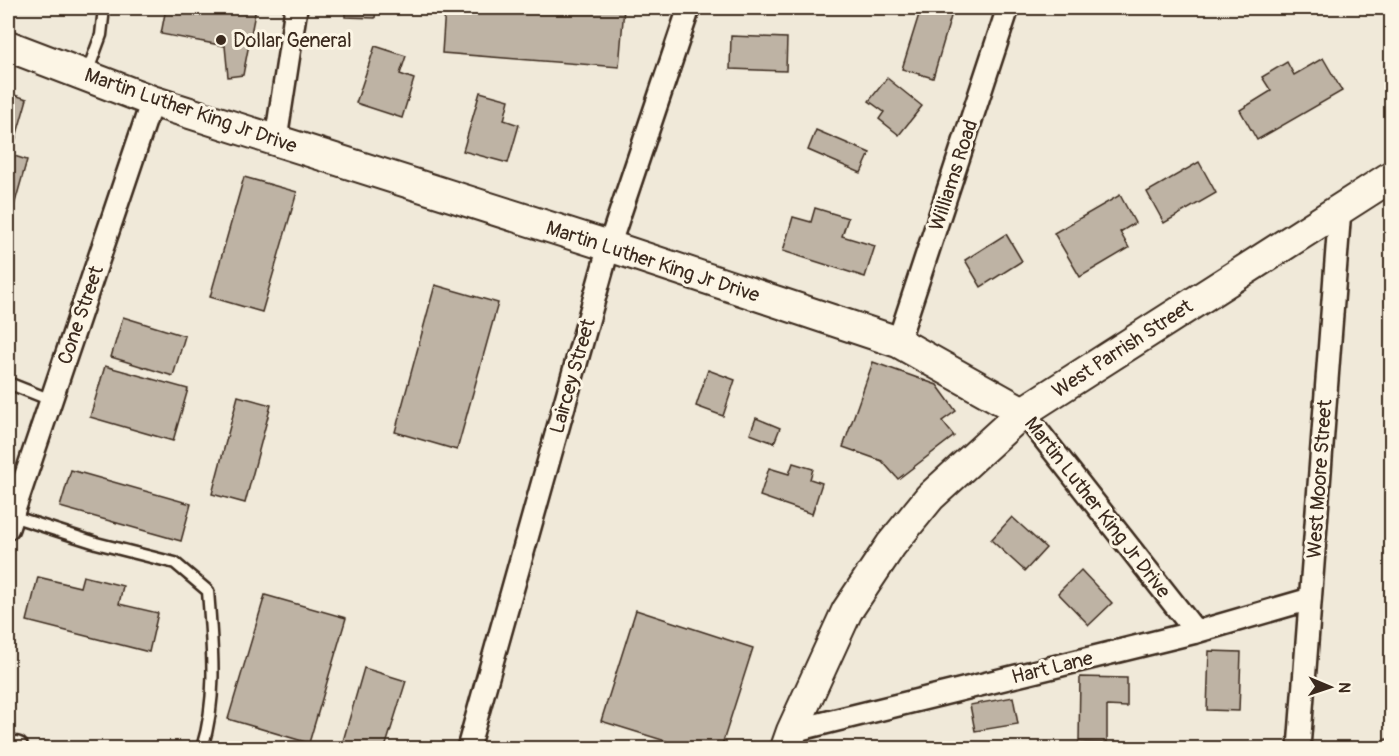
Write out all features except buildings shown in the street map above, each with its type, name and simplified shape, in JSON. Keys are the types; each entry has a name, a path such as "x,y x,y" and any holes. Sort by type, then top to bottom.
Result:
{"street":[{"path":"276,140 296,8"},
{"name":"Laircey Street","path":"468,748 609,246 689,8"},
{"name":"Williams Road","path":"898,342 1008,8"},
{"name":"Martin Luther King Jr Drive","path":"8,46 152,101 609,246 898,342 1023,412 1196,632"},
{"name":"Cone Street","path":"10,522 152,101"},
{"name":"West Parrish Street","path":"789,740 847,611 891,545 930,497 1023,412 1392,176"},
{"name":"West Moore Street","path":"1299,748 1340,209"},
{"name":"Hart Lane","path":"789,740 1196,632 1310,599"},
{"path":"8,746 17,748"}],"lane":[{"path":"86,75 100,35 104,8"},
{"path":"8,383 51,400"},
{"path":"10,522 175,563 207,591 214,661 210,723 202,748"}],"place":[{"name":"Dollar General","path":"221,40"}]}
